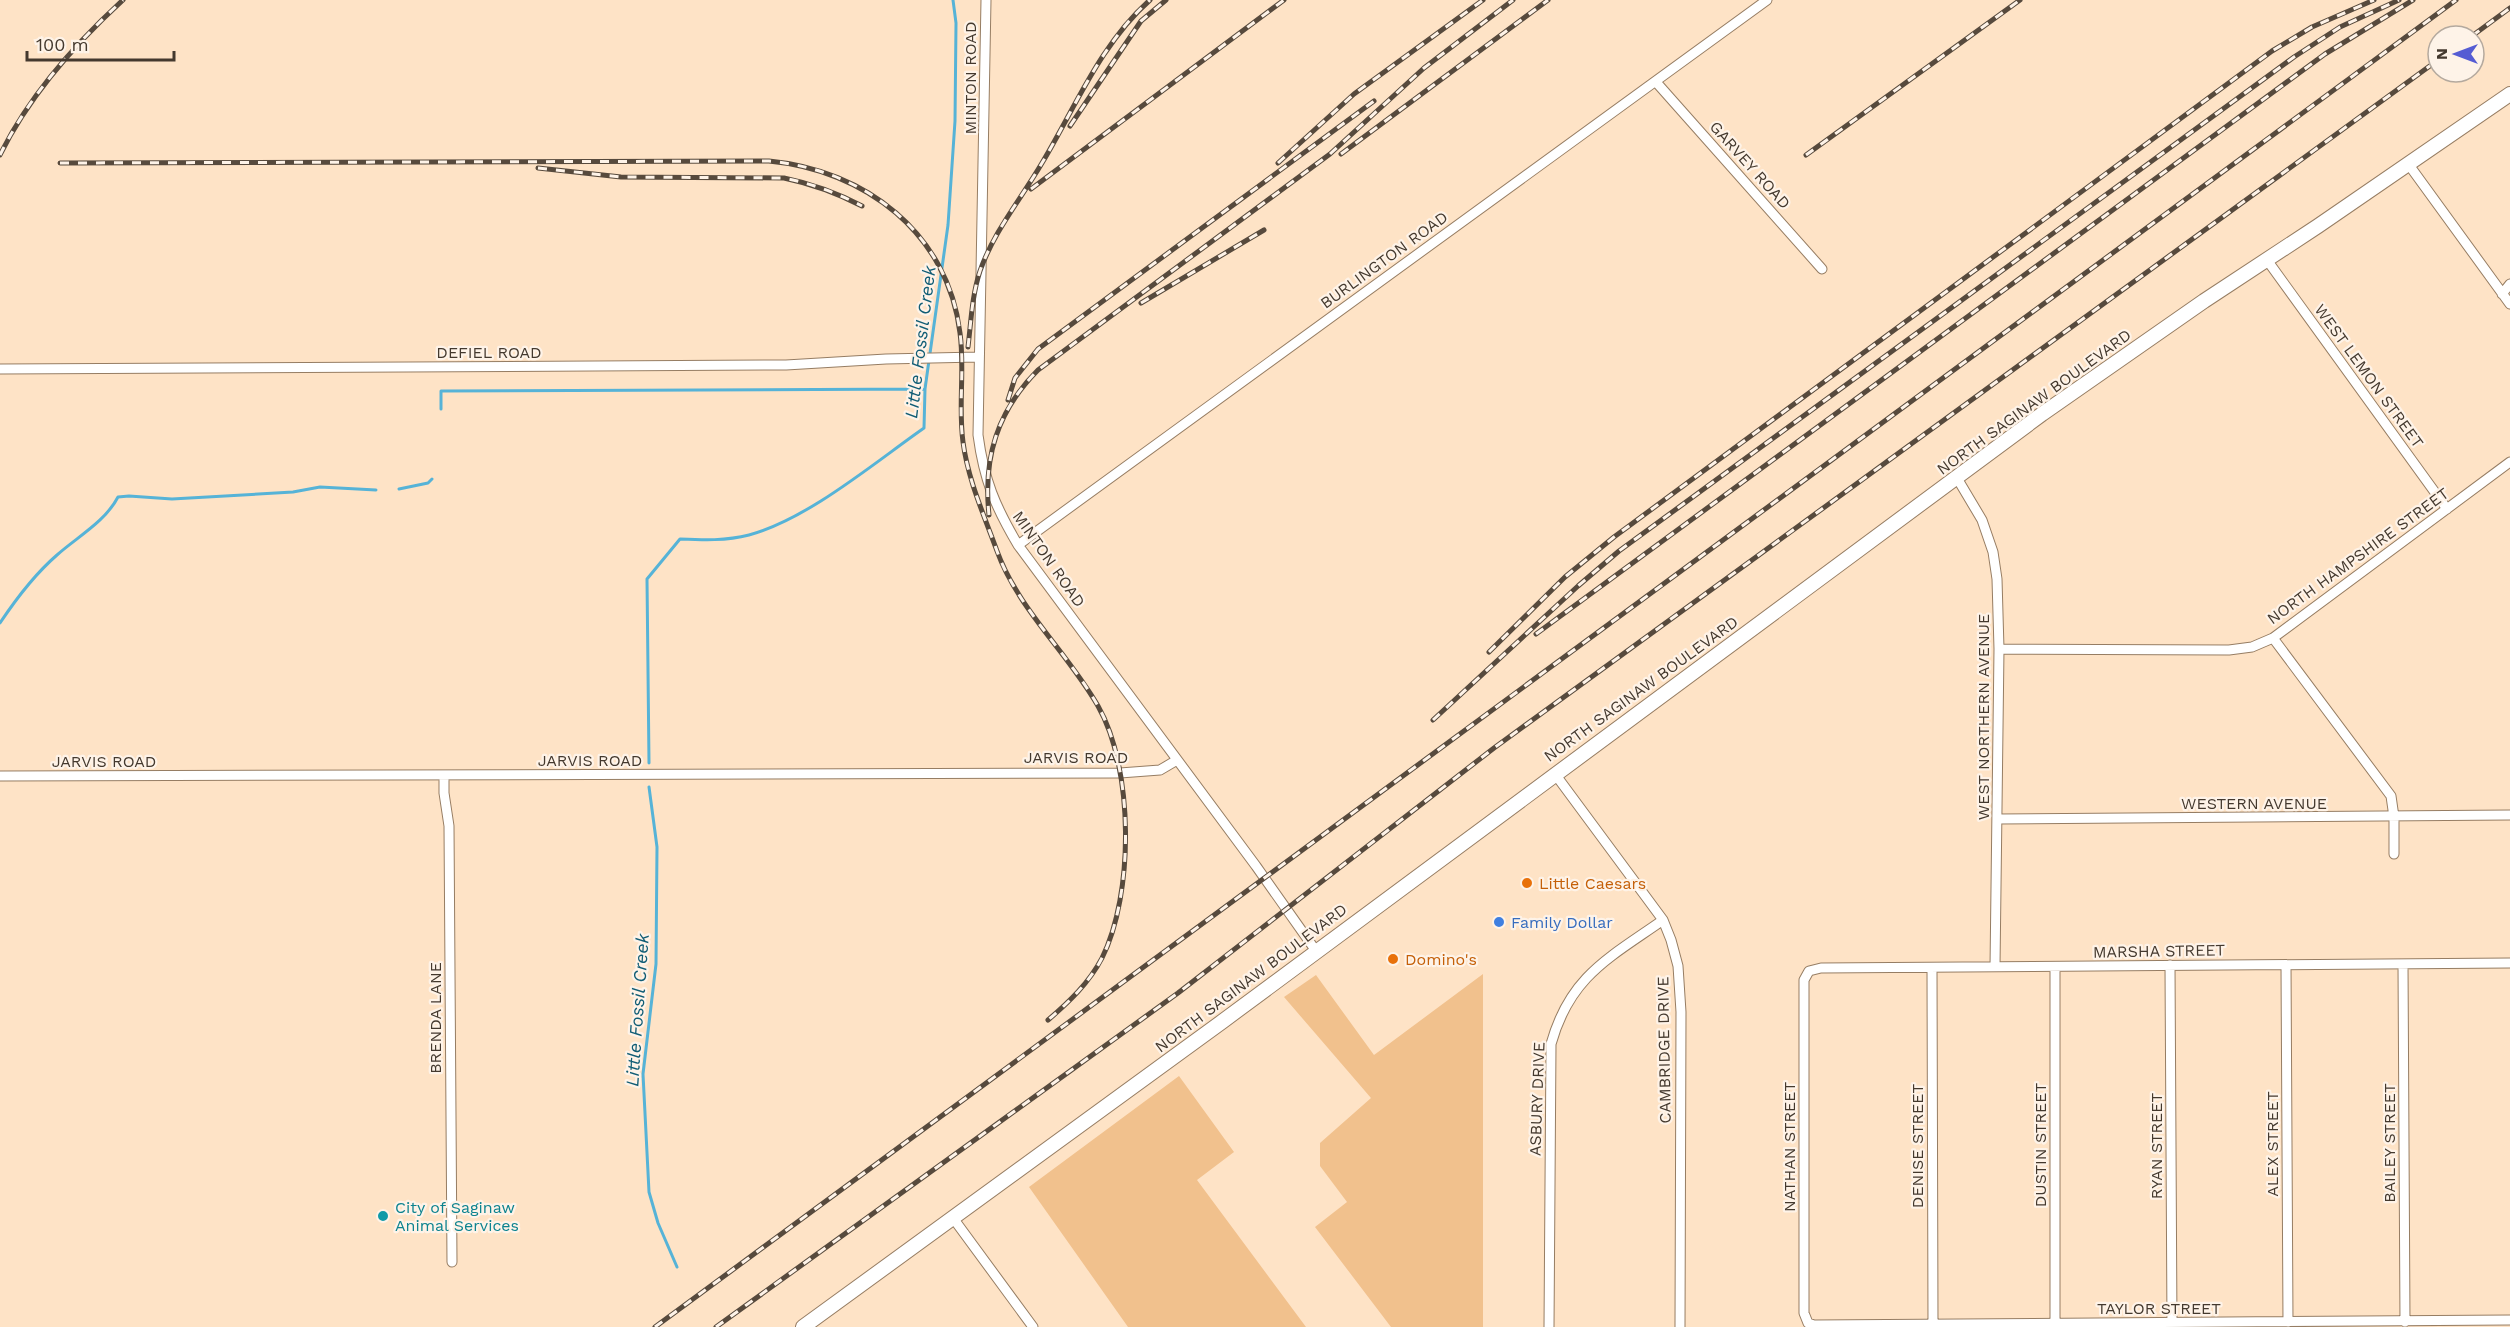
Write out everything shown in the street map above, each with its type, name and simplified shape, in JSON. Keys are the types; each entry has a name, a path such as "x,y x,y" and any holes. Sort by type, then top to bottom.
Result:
{"main road":[{"name":"NORTH SAGINAW BOULEVARD","path":"803,1327 2042,414 2510,94"}],"street":[{"name":"MINTON ROAD","path":"986,0 984,170 978,357 978,435 986,482 1018,545 1256,866 1316,951"},
{"name":"BURLINGTON ROAD","path":"1018,545 1767,0"},
{"name":"GARVEY ROAD","path":"1656,82 1822,269"},
{"path":"2409,165 2510,304"},
{"name":"WEST LEMON STREET","path":"2267,260 2447,509"},
{"path":"2502,294 2510,284"},
{"name":"DEFIEL ROAD","path":"0,369 763,365 978,357"},
{"name":"NORTH HAMPSHIRE STREET","path":"1999,649 2229,650 2252,647 2273,638 2510,462"},
{"name":"WEST NORTHERN AVENUE","path":"1957,478 1982,520 1993,552 1998,585 1998,819 1995,966"},
{"path":"2273,638 2383,782 2391,796 2394,817 2394,854"},
{"name":"JARVIS ROAD","path":"0,776 1120,773 1160,770 1177,760"},
{"name":"CAMBRIDGE DRIVE","path":"1555,774 1663,920 1675,952 1681,994 1680,1327"},
{"name":"BRENDA LANE","path":"444,775 448,826 452,1262"},
{"name":"WESTERN AVENUE","path":"1998,819 2510,815"},
{"name":"ASBURY DRIVE","path":"1549,1327 1550,1113 1553,1037 1564,1006 1591,972 1663,920"},
{"name":"MARSHA STREET","path":"1809,971 1821,968 1995,966 2510,963"},
{"name":"BAILEY STREET","path":"2403,964 2405,1322"},
{"name":"RYAN STREET","path":"2170,965 2172,1325"},
{"name":"ALEX STREET","path":"2286,965 2288,1322"},
{"name":"DUSTIN STREET","path":"2055,967 2055,1323"},
{"name":"DENISE STREET","path":"1932,968 1933,1324"},
{"name":"NATHAN STREET","path":"1808,1323 1804,1313 1804,980 1809,971"},
{"path":"953,1218 1033,1327"},
{"name":"TAYLOR STREET","path":"1808,1323 1814,1325 2055,1323 2172,1325 2510,1320"}],"shaded area":[{"path":"1483,974 1483,1327 1391,1327 1315,1227 1347,1202 1320,1166 1320,1143 1371,1098 1284,997 1316,975 1374,1055"},
{"path":"1179,1076 1234,1152 1197,1180 1306,1327 1128,1327 1029,1187"}],"waterway":[{"name":"Little Fossil Creek","path":"649,763 647,579 680,539 732,538 771,527 840,489 924,428 925,389 948,225 955,121 956,23 953,0"},
{"path":"441,409 441,391 925,389"},
{"path":"399,489 428,483 432,479"},
{"path":"0,623 41,570 98,522 118,497 172,499 293,492 320,487 376,490"},
{"name":"Little Fossil Creek","path":"649,787 657,847 656,964 643,1074 649,1192 658,1223 677,1267"}],"railway":[{"path":"0,155 25,112 54,72 123,0"},
{"path":"968,347 977,280 993,242 1042,163 1103,56 1117,36 1150,0"},
{"path":"1070,126 1141,21 1166,0"},
{"path":"1031,189 1284,0"},
{"path":"1278,163 1354,94 1483,0"},
{"path":"989,515 988,474 996,436 1012,402 1038,370 1330,154 1424,68 1513,0"},
{"path":"1341,154 1548,0"},
{"path":"1806,155 2020,0"},
{"path":"1489,652 1565,577 1614,537 2272,51 2312,27 2374,0"},
{"path":"1433,720 1619,551 2294,57 2340,27 2399,0"},
{"path":"1536,634 2325,54 2413,0"},
{"path":"655,1327 2456,0"},
{"path":"2486,26 2510,8"},
{"path":"716,1327 1178,993 1494,748 2426,69"},
{"path":"1008,400 1015,378 1038,349 1374,101"},
{"path":"60,163 769,161 804,167 838,178 868,193 896,213 920,237 939,265 952,297 960,333 961,415 965,456 997,551 1006,572 1030,612 1073,668 1098,706 1110,732 1118,763 1124,797 1126,832 1120,900 1112,931 1102,958 1091,976 1048,1020"},
{"path":"538,168 621,177 784,178 824,189 862,206"},
{"path":"1141,303 1264,230"}],"place":[{"name":"Little Caesars","path":"1527,883"},
{"name":"Family Dollar","path":"1499,922"},
{"name":"Domino's","path":"1393,959"},
{"name":"City of Saginaw Animal Services","path":"383,1216"}]}
